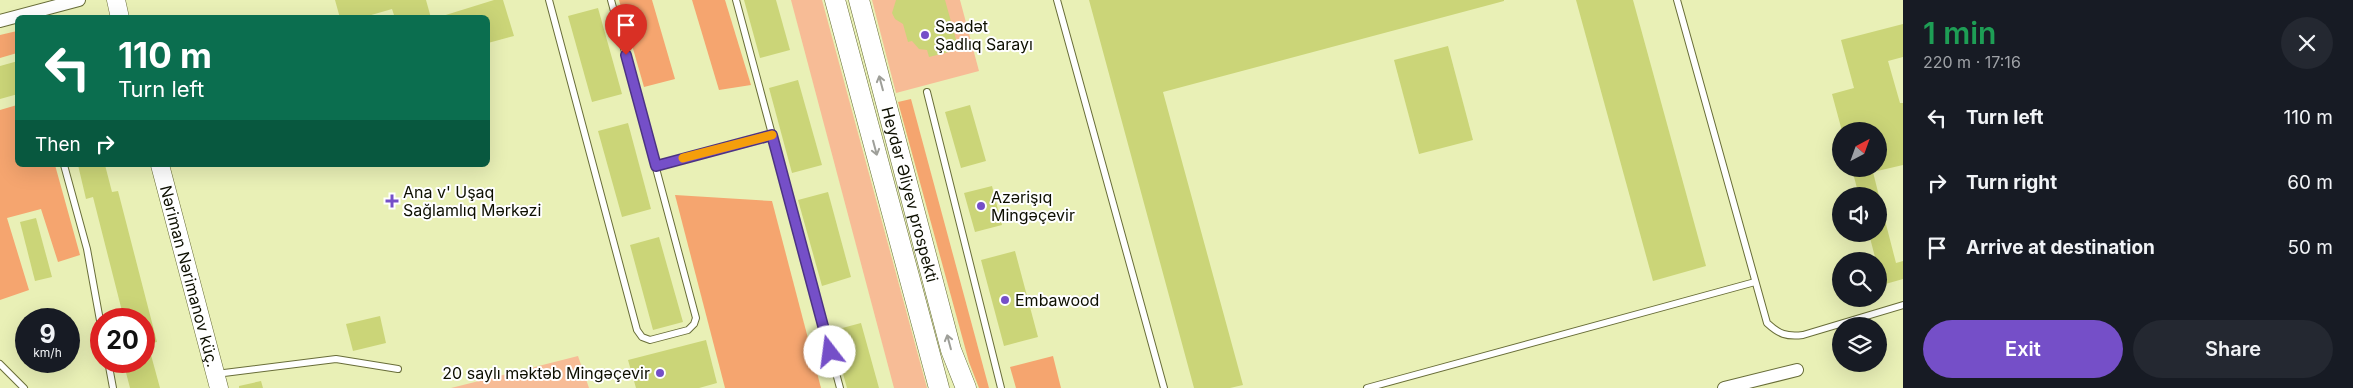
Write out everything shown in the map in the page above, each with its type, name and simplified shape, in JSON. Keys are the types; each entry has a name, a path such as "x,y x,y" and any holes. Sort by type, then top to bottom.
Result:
{"main road":[{"name":"Heydər Əliyev prospekti","path":"835,0 939,388"},
{"name":"Heydər Əliyev prospekti","path":"859,0 952,350 966,388"}],"street":[{"path":"23,15 79,0"},
{"path":"116,0 119,15"},
{"path":"0,21 15,17"},
{"name":"Nəriman Nərimanov küç.","path":"161,167 217,381"},
{"path":"1724,388 1797,370"}],"lane":[{"path":"550,0 637,330 642,337 650,340 688,330 694,324 696,318 611,0"},
{"path":"736,0 840,388"},
{"path":"1057,0 1164,388"},
{"path":"1677,0 1767,323 1776,332 1788,336 1803,335 1903,305"},
{"path":"927,92 1001,388"},
{"path":"656,166 772,135"},
{"path":"65,167 87,250 98,308"},
{"path":"1367,388 1755,282"},
{"path":"217,381 336,359 398,369"},
{"path":"0,364 24,388"},
{"path":"110,373 113,388"}],"shaded area":[{"path":"619,0 652,0 675,79 644,87"},
{"path":"692,0 725,0 751,85 719,90"},
{"path":"791,0 822,0 927,388 894,388"},
{"name":"Səadət Şadlıq Sarayı","path":"872,0 960,0 979,71 896,93"},
{"path":"15,31 15,54 0,58 0,35"},
{"path":"911,99 989,388 979,388 969,362 898,102"},
{"path":"15,106 15,167 56,167 80,255 58,262 41,209 7,218 29,290 0,300 0,110"},
{"path":"675,195 772,201 821,388 725,388"},
{"path":"578,356 589,388 451,388"},
{"path":"1053,356 1061,388 1016,388 1010,367"}],"building":[{"path":"335,0 426,0 430,15 394,15 392,9 371,15 339,15"},
{"path":"494,0 503,0 514,36 490,42 490,15 446,15"},
{"path":"744,0 776,0 790,50 760,58"},
{"path":"896,0 945,0 957,43 951,44 953,51 929,57 927,50 919,49 912,41 908,42 903,24 895,19 892,13"},
{"path":"1089,0 1504,1 1163,92 1243,385 1230,388 1194,388"},
{"path":"1576,0 1633,0 1706,266 1653,281"},
{"path":"598,8 622,94 592,102 568,16"},
{"path":"1903,24 1903,57 1888,61 1900,103 1903,103 1903,165 1888,168 1888,122 1840,122 1832,94 1854,88 1841,40"},
{"path":"1448,46 1473,140 1419,154 1394,60"},
{"path":"15,62 15,95 0,99 0,66"},
{"path":"798,80 822,165 792,173 769,88"},
{"path":"970,105 986,161 961,168 945,112"},
{"path":"628,123 651,209 622,217 598,131"},
{"path":"78,167 106,167 112,192 118,191 148,308 121,308 93,197 86,199"},
{"path":"1854,178 1874,178 1877,187 1857,187"},
{"path":"992,186 1002,225 975,232 964,193"},
{"path":"828,192 851,277 822,286 798,200"},
{"path":"36,218 52,277 35,281 20,222"},
{"path":"1887,228 1896,263 1903,261 1903,279 1887,284 1887,252 1874,252 1871,242 1887,242"},
{"path":"659,237 683,322 653,330 630,245"},
{"path":"1015,251 1038,337 1004,346 981,260"},
{"path":"380,316 386,343 353,351 346,324"},
{"path":"861,323 879,388 847,388 831,331"},
{"name":"20 saylı məktəb Mingəçevir","path":"706,340 717,383 699,388 636,388 628,360"},
{"path":"155,370 160,388 130,388 126,373 155,373"},
{"path":"261,381 263,388 239,388 239,386"}],"slow traffic":[{"path":"683,158 772,135"}],"place":[{"name":"Səadət Şadlıq Sarayı","path":"925,35"},
{"name":"Ana v' Uşaq Sağlamlıq Mərkəzi","path":"392,201"},
{"name":"Azərişıq Mingəçevir","path":"981,206"},
{"name":"Embawood","path":"1005,300"},
{"name":"20 saylı məktəb Mingəçevir","path":"660,373"}],"route":[{"path":"626,55 656,166 772,135 830,352"}]}
